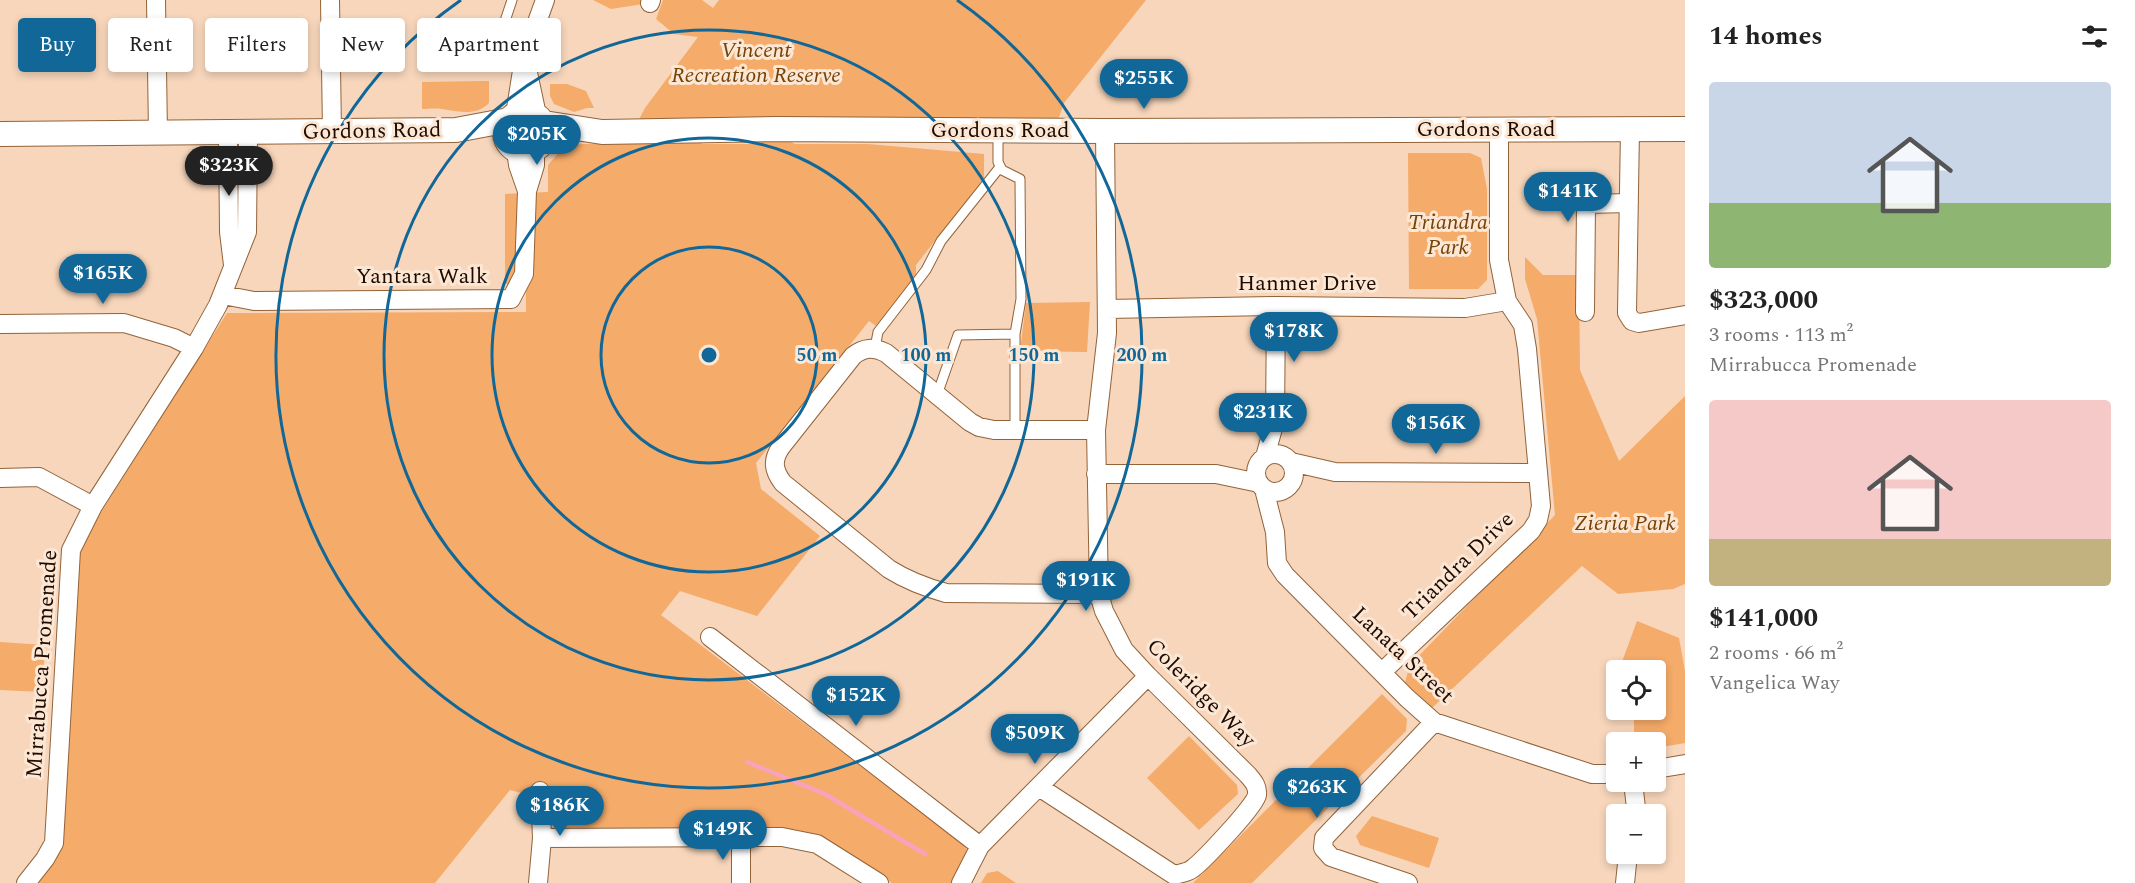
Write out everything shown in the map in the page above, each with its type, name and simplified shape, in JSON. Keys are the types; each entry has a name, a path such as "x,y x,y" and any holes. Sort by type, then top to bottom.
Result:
{"street":[{"path":"156,0 158,134"},
{"path":"330,0 332,131"},
{"name":"Yantara Walk","path":"538,18 545,0"},
{"name":"Yantara Walk","path":"222,295 254,301 511,299 524,274 527,191 535,165 525,132 524,72"},
{"name":"Gordons Road","path":"0,134 456,130 602,132 775,129 1105,131 1685,129"},
{"name":"Triandra Drive","path":"1382,672 1531,531 1538,520 1541,506 1523,325 1507,301 1499,260 1499,129"},
{"path":"1630,129 1628,313 1632,321 1639,323 1685,315"},
{"name":"Coleridge Way","path":"1039,787 1174,875 1192,869 1243,818 1254,804 1257,795 1256,784 1124,650 1114,634 1099,594 1096,430 1107,333 1105,131"},
{"name":"Mirrabucca Promenade","path":"26,883 45,859 54,843 70,550 93,506 194,348 222,295 247,232 238,133"},
{"path":"1585,312 1586,204 1629,204"},
{"name":"Hanmer Drive","path":"1107,309 1276,306 1466,308 1507,301"},
{"path":"1261,486 1255,472 1275,421 1276,306"},
{"path":"0,324 124,323 164,334 194,348"},
{"path":"1096,430 994,430 979,427 886,353 875,348 860,350 853,356 781,447 774,465 776,474 783,483 889,569 922,587 946,593 1099,594"},
{"path":"1275,421 1295,474 1288,487"},
{"path":"1216,474 1276,453 1289,460 1335,472 1537,473"},
{"path":"1096,474 1216,474 1261,486 1274,493 1335,472"},
{"path":"0,478 39,477 93,506"},
{"name":"Lanata Street","path":"1261,486 1275,532 1277,563 1285,575 1434,722 1592,774 1606,774"},
{"name":"Lanata Street","path":"1275,532 1288,487"},
{"path":"710,637 980,846"},
{"path":"961,883 980,846 1148,676"},
{"path":"1408,883 1331,857 1323,848 1324,838 1434,722"},
{"path":"1666,767 1685,764"},
{"path":"539,883 542,838 540,791"},
{"path":"542,838 782,837 817,844 879,883"},
{"path":"741,838 741,883"},
{"path":"1626,883 1627,864"}],"lane":[{"path":"506,18 512,0"},
{"path":"998,130 1000,167 1020,179 1021,299 1015,334 1015,430"},
{"path":"875,348 878,332 926,270 941,241 1000,167"},
{"path":"937,395 958,335 1015,334"}],"green space":[{"path":"593,0 645,0 643,4 611,9"},
{"name":"Vincent Recreation Reserve","path":"663,0 702,0 713,8 719,0 1146,0 1064,103 1057,123 635,127 645,108 698,37 674,34 656,19"},
{"path":"489,81 489,103 478,110 467,112 422,109 422,82"},
{"path":"550,84 567,84 586,91 594,108 574,112 554,104 550,96"},
{"path":"760,139 784,139 795,144 868,144 984,154 984,178 916,265 916,275 876,326 869,321 756,463 761,489 820,536 757,616 680,591 661,615 961,842 967,850 965,861 951,883 892,883 816,836 567,832 555,818 552,801 510,790 435,883 34,883 52,861 77,562 81,544 227,313 526,312 526,284 505,284 505,194 548,192 548,165 560,151 560,145 694,140 703,144 758,144"},
{"name":"Triandra Park","path":"1408,153 1470,153 1481,158 1487,189 1487,280 1478,289 1409,289"},
{"name":"Zieria Park","path":"1525,257 1543,275 1579,275 1580,370 1619,461 1685,396 1685,584 1673,589 1618,594 1582,566 1432,708 1405,682 1410,665 1555,515 1537,319 1525,279"},
{"path":"1090,302 1087,352 1020,351 1026,303"},
{"path":"1637,621 1679,638 1685,671 1685,743 1666,746 1666,732 1634,732 1634,720 1666,720 1666,660 1623,660"},
{"path":"0,642 45,645 42,692 0,690"},
{"path":"1382,694 1407,719 1406,731 1252,883 1193,883"},
{"path":"1189,736 1237,785 1238,794 1199,830 1147,778"},
{"path":"1372,816 1439,838 1429,868 1360,845 1356,836"},
{"path":"998,871 1016,883 981,883 987,873"}],"waterway":[{"path":"747,762 825,794 925,854"}]}
